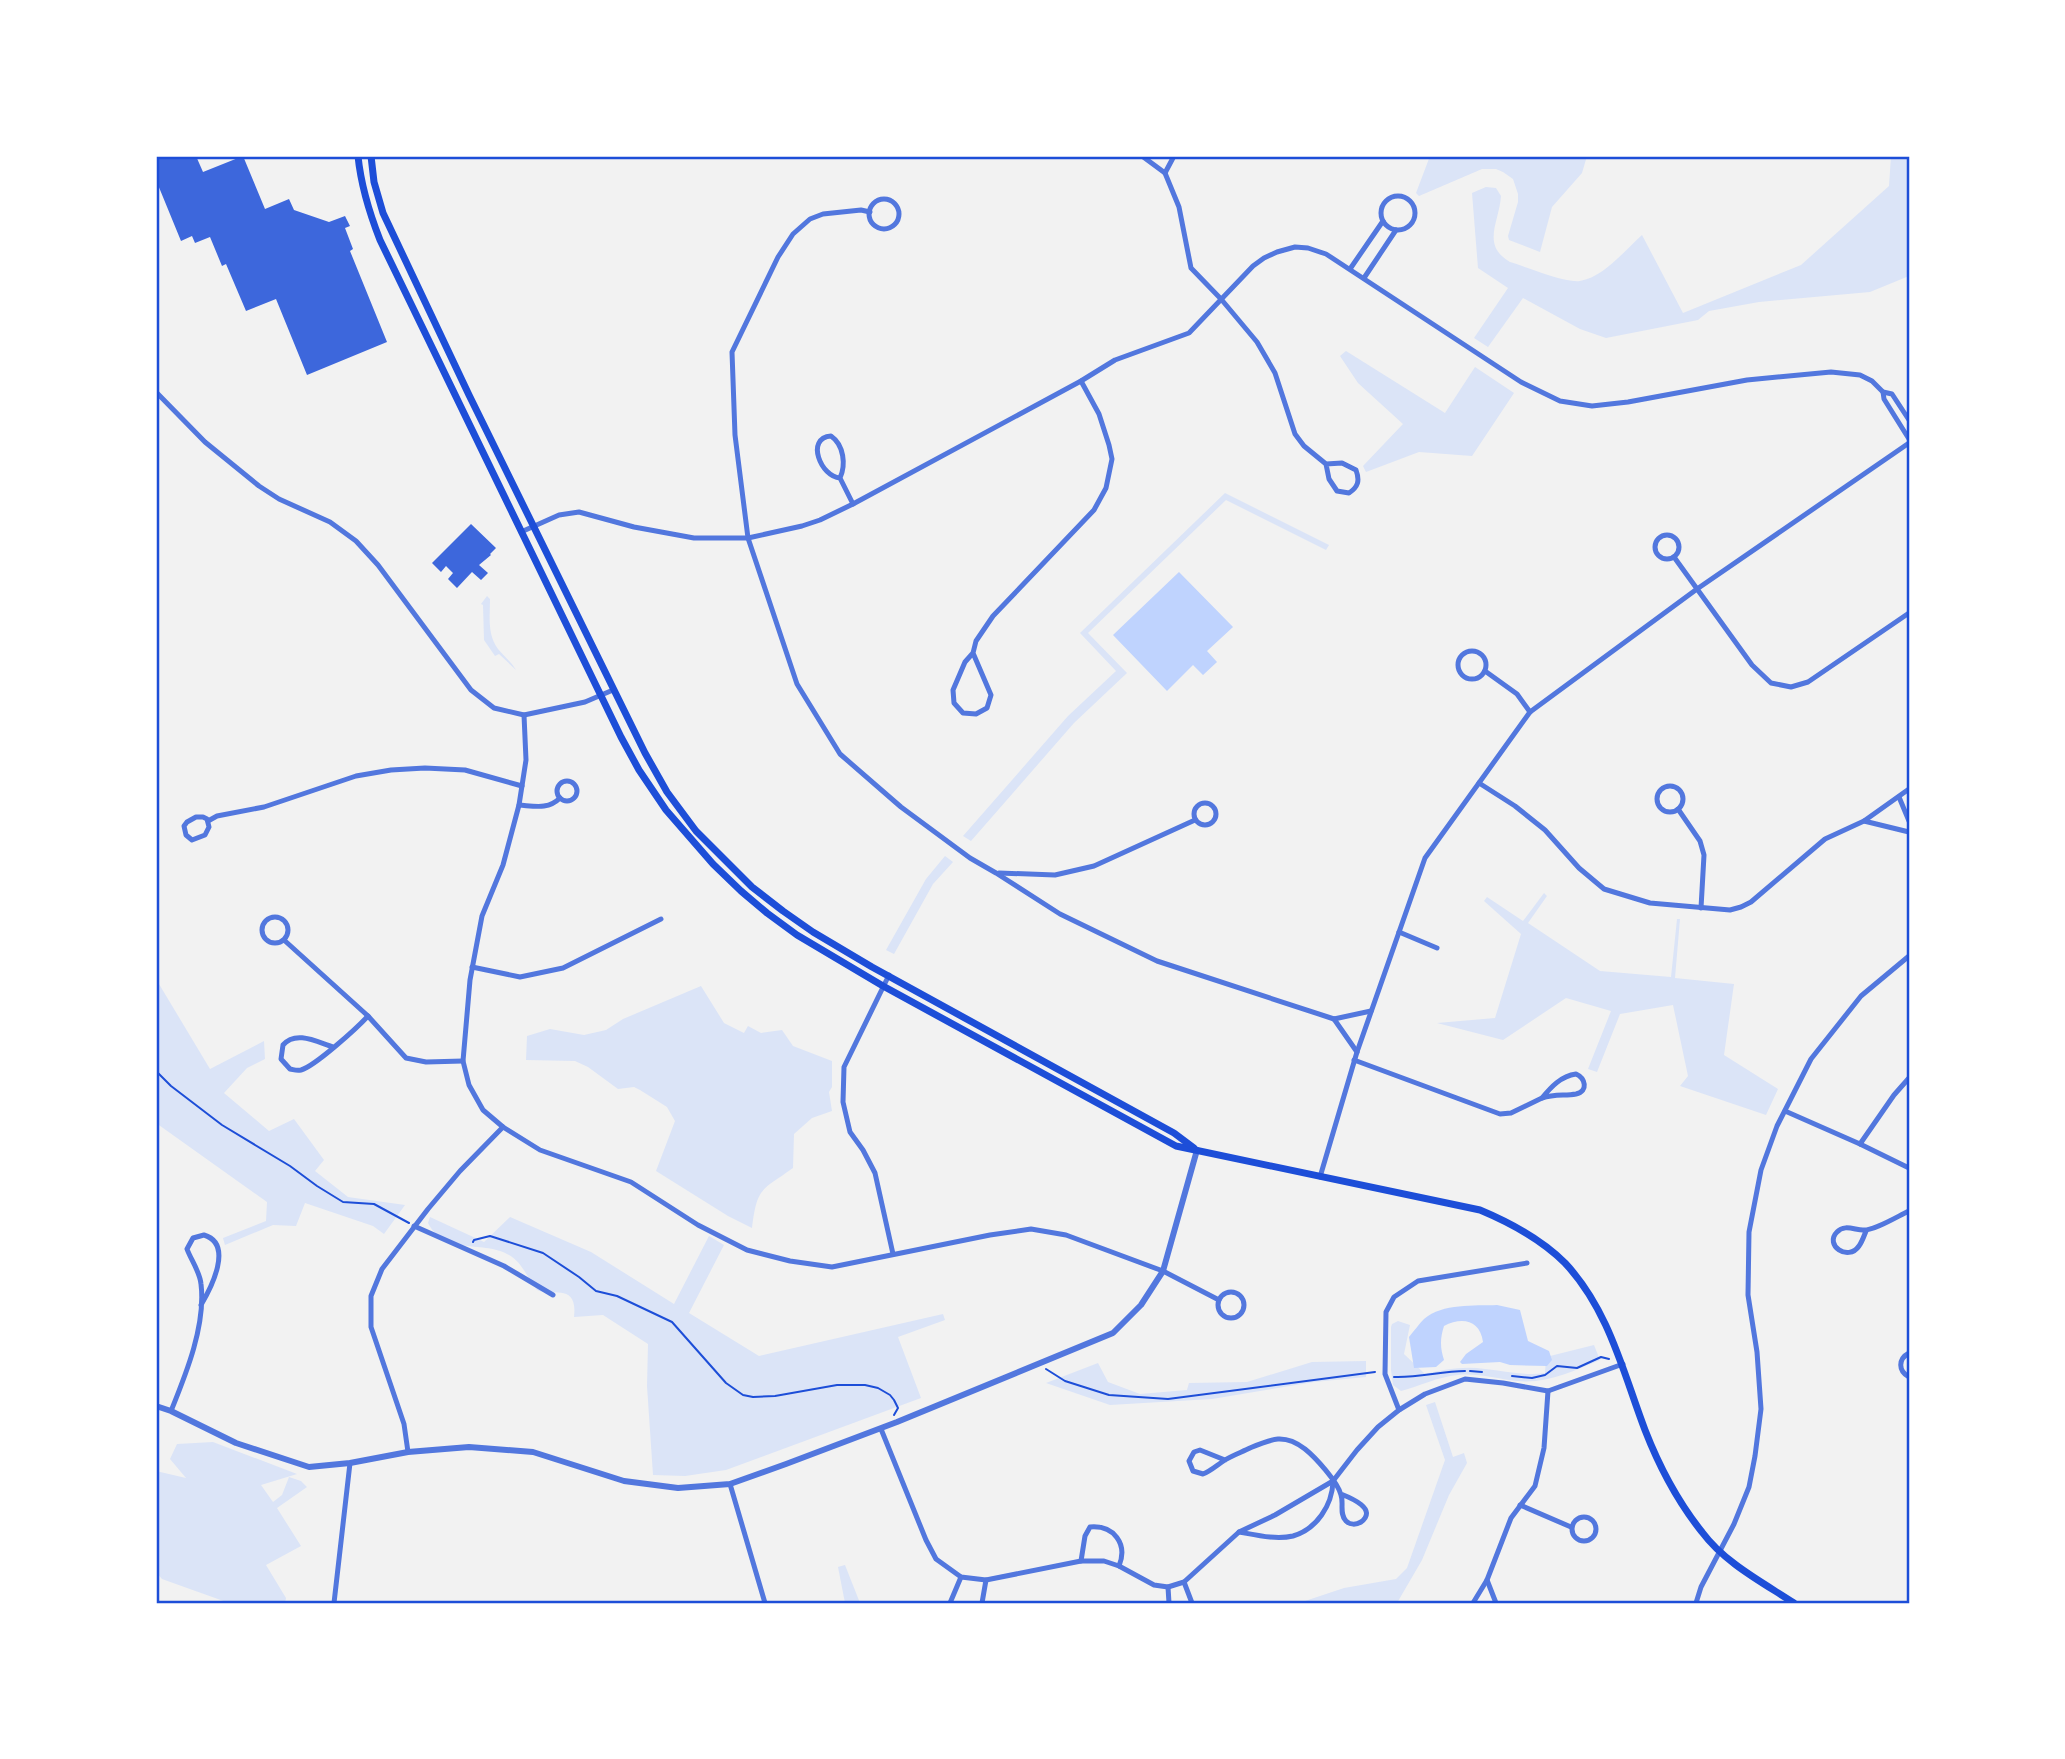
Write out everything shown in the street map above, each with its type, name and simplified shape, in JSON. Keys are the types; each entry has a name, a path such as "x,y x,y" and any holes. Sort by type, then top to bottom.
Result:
{"main road":[{"path":"358,156 366,204 380,240 600,695 639,770 666,810 713,864 741,891 797,935 883,986 1176,1146 1480,1210 1508,1222 1539,1242 1564,1263 1602,1315 1623,1364 1646,1431 1674,1492 1701,1532 1718,1552 1794,1603"},
{"path":"371,156 374,181 392,234 645,753 667,792 696,831 751,887 803,925 1174,1133 1197,1150"}],"street":[{"path":"1142,156 1165,173 1179,207 1191,268 1257,342 1275,373 1294,434 1326,464 1332,486 1337,492 1349,493 1355,489 1358,482 1356,471 1342,463 1326,464"},
{"path":"1165,173 1174,156"},
{"path":"1395,196 1407,198 1415,207 1415,219 1407,228 1396,230 1383,221 1381,215 1384,203 1395,196"},
{"path":"882,199 894,202 899,213 895,225 884,229 873,223 870,212 872,206 882,199"},
{"path":"870,212 861,210 823,214 810,219 793,234 778,257 732,352 735,435 748,538 797,684 840,754 901,807 970,858 1060,914 1157,961 1334,1018 1371,1011"},
{"path":"1350,269 1383,221"},
{"path":"1364,278 1396,230"},
{"path":"521,532 559,515 579,512 634,527 694,538 748,538 820,520 1081,381 1115,360 1189,333 1253,266 1276,252 1295,247 1326,254 1521,382 1560,401 1592,406 1747,380 1831,372 1860,375 1872,381 1884,392 1892,394 1909,420"},
{"path":"973,653 991,695 987,708 976,715 969,715 957,709 952,696 976,641 993,617 1094,510 1107,488 1112,459 1110,445 1099,414 1081,381"},
{"path":"156,392 205,442 259,486 279,499 330,522 356,541 378,565 477,697 494,708 524,715 585,702 613,690"},
{"path":"1320,1177 1354,1060 1425,858 1530,712 1697,589 1909,441 1884,399 1884,392"},
{"path":"831,436 838,442 844,459 840,478 832,478 822,466 816,447 824,437 831,436"},
{"path":"840,478 853,504"},
{"path":"1662,536 1676,539 1679,549 1674,557 1664,559 1656,553 1655,543 1662,536"},
{"path":"1674,557 1752,665 1771,683 1791,687 1808,682 1909,613"},
{"path":"1470,651 1481,654 1486,665 1485,671 1476,678 1465,677 1458,668 1460,657 1470,651"},
{"path":"1485,671 1517,694 1530,712"},
{"path":"524,715 526,760 519,805 503,865 482,916 472,967 463,1061 469,1085 483,1110 540,1150 631,1182 698,1224 747,1250 790,1261 832,1267 1031,1229 1066,1235 1163,1271 1219,1300"},
{"path":"208,821 217,816 264,807 356,776 391,770 465,770 522,786"},
{"path":"1479,783 1515,806 1545,830 1579,868 1604,889 1650,903 1730,910 1751,902 1825,839 1864,821 1909,789"},
{"path":"1669,785 1680,790 1683,798 1678,809 1669,812 1661,809 1657,796 1661,789 1669,785"},
{"path":"1899,797 1909,821"},
{"path":"519,805 544,807 554,805 560,799"},
{"path":"1201,804 1210,804 1216,811 1211,824 1202,826 1195,820 1194,810 1201,804"},
{"path":"1678,809 1700,841 1704,855 1702,908"},
{"path":"203,817 208,821 208,831 200,838 192,840 186,835 184,826 191,820 203,817"},
{"path":"996,873 1055,875 1094,866 1195,820"},
{"path":"1864,821 1909,832"},
{"path":"278,917 284,921 288,934 284,940 271,943 265,940 262,927 265,921 278,917"},
{"path":"472,967 520,977 563,968 661,919"},
{"path":"1399,932 1437,948"},
{"path":"284,940 368,1016 406,1058 426,1062 463,1061"},
{"path":"1696,1603 1701,1587 1734,1524 1749,1487 1755,1456 1761,1409 1757,1352 1748,1295 1749,1232 1760,1170 1811,1059 1861,996 1909,956"},
{"path":"889,975 844,1067 843,1102 850,1132 875,1173 893,1254"},
{"path":"333,1047 294,1037 283,1045 281,1059 290,1069 304,1069 333,1047 368,1016"},
{"path":"1334,1018 1357,1052"},
{"path":"1354,1060 1500,1114 1511,1113 1555,1094 1578,1093 1584,1087 1583,1078 1576,1074 1566,1076 1542,1098"},
{"path":"1860,1144 1909,1078"},
{"path":"1785,1111 1909,1168"},
{"path":"408,1452 404,1424 372,1327 371,1296 382,1269 414,1226 460,1171 503,1126"},
{"path":"156,1406 236,1443 309,1467 350,1463 408,1452 469,1447 533,1452 624,1481 678,1488 730,1484 881,1429 1114,1333 1141,1306 1163,1271 1197,1150"},
{"path":"1866,1231 1859,1247 1853,1252 1843,1252 1834,1244 1834,1237 1842,1228 1866,1231 1909,1211"},
{"path":"414,1226 504,1266 553,1295"},
{"path":"171,1411 191,1359 201,1305 201,1283 187,1249 193,1238 204,1235 215,1241 218,1266 201,1305"},
{"path":"1399,1410 1385,1374 1386,1312 1394,1297 1418,1281 1527,1263"},
{"path":"1228,1293 1234,1293 1242,1300 1242,1311 1239,1315 1228,1318 1219,1311 1219,1300 1228,1293"},
{"path":"1909,1353 1902,1359 1900,1366 1903,1373 1909,1377"},
{"path":"881,1429 936,1559 961,1577 986,1580 1081,1561 1104,1561 1154,1585 1168,1587 1184,1582 1239,1532 1334,1481 1378,1427 1425,1394 1465,1379 1548,1391 1623,1364"},
{"path":"1474,1603 1505,1532 1520,1505 1535,1486 1544,1448 1548,1391"},
{"path":"1225,1460 1199,1451 1191,1456 1189,1461 1193,1471 1203,1474 1225,1460 1268,1440 1292,1440 1307,1450 1334,1481 1341,1494 1342,1516 1345,1521 1350,1524 1362,1521 1366,1511 1363,1505 1341,1494"},
{"path":"334,1603 350,1463"},
{"path":"1239,1532 1283,1537 1309,1527 1321,1516 1332,1496 1334,1481"},
{"path":"730,1484 765,1603"},
{"path":"1520,1505 1571,1527 1575,1537 1585,1542 1590,1540 1596,1531 1596,1525 1588,1517 1577,1518 1571,1527"},
{"path":"1081,1561 1085,1536 1090,1528 1101,1526 1111,1531 1121,1544 1122,1557 1119,1566"},
{"path":"950,1603 961,1577"},
{"path":"982,1603 986,1580"},
{"path":"1486,1580 1496,1603"},
{"path":"1184,1582 1192,1603"},
{"path":"1168,1587 1169,1603"}],"path":[{"path":"156,1071 193,1104 222,1125 279,1158 343,1202 374,1204 414,1226"},
{"path":"474,1240 490,1236 543,1253 596,1291 617,1296 672,1322 726,1383 743,1395 775,1396 837,1385 865,1385 878,1388 894,1400 898,1408 894,1413 897,1422"},
{"path":"1505,1376 1532,1378 1545,1375 1557,1366 1577,1368 1601,1357 1623,1364"},
{"path":"1039,1364 1065,1381 1109,1395 1168,1399 1375,1372 1394,1377 1416,1378 1461,1371 1485,1373"}],"shaded area":[{"path":"1430,156 1587,156 1582,173 1552,207 1540,252 1509,240 1518,194 1513,179 1503,172 1482,169 1419,196 1416,193"},
{"path":"1891,156 1909,156 1909,276 1870,292 1759,302 1709,311 1698,320 1606,338 1580,329 1523,298 1488,347 1474,338 1508,288 1478,268 1472,193 1486,187 1496,188 1501,196 1494,241 1501,255 1510,262 1565,280 1580,281 1597,274 1642,235 1683,313 1801,265 1889,186"},
{"path":"1346,351 1445,413 1475,367 1514,393 1472,456 1419,452 1366,472 1363,466 1403,424 1358,383 1340,356"},
{"path":"1225,493 1329,545 1326,550 1226,500 1088,633 1127,673 1074,723 971,841 963,836 1068,716 1116,671 1080,633"},
{"path":"487,596 490,599 490,625 494,643 516,670 499,654 495,656 484,640 481,604"},
{"path":"945,856 953,862 933,884 894,954 886,950 926,879"},
{"path":"1544,893 1547,896 1528,923 1600,971 1671,977 1677,919 1680,919 1675,978 1734,984 1724,1055 1778,1089 1766,1115 1680,1086 1688,1076 1673,1005 1620,1014 1597,1072 1588,1069 1611,1011 1566,998 1503,1040 1437,1023 1495,1018 1521,934 1484,901 1487,897 1523,921"},
{"path":"156,979 210,1069 264,1041 265,1059 247,1068 224,1093 269,1131 294,1119 324,1160 315,1171 348,1197 405,1205 384,1234 373,1226 305,1203 296,1226 273,1225 225,1245 223,1238 266,1221 267,1202 156,1123"},
{"path":"701,986 724,1023 744,1033 748,1026 761,1033 782,1030 793,1046 832,1061 832,1087 829,1092 832,1111 812,1118 794,1134 793,1168 762,1191 756,1205 752,1228 656,1171 675,1121 667,1107 634,1087 618,1089 575,1061 526,1060 527,1036 550,1029 584,1035 606,1030 623,1019"},
{"path":"430,1217 484,1242 510,1217 591,1252 674,1304 709,1236 724,1245 689,1313 759,1356 943,1314 945,1320 898,1337 921,1398 726,1470 685,1476 653,1475 647,1386 648,1344 603,1315 574,1317 574,1306 568,1295 537,1290 518,1262 509,1255 489,1248 444,1240 428,1223"},
{"path":"1398,1321 1410,1325 1404,1354 1425,1374 1470,1368 1523,1374 1545,1373 1546,1357 1594,1345 1600,1360 1560,1376 1539,1381 1458,1375 1401,1391 1393,1385 1391,1370 1391,1327"},
{"path":"1366,1361 1366,1377 1314,1382 1212,1399 1110,1405 1046,1383 1098,1363 1108,1382 1140,1394 1187,1390 1189,1383 1247,1382 1312,1362"},
{"path":"1435,1402 1453,1457 1464,1453 1467,1463 1449,1495 1422,1560 1397,1603 1299,1603 1344,1588 1396,1579 1407,1568 1445,1460 1426,1405"},
{"path":"213,1442 297,1474 261,1485 273,1502 282,1495 289,1477 301,1481 307,1487 277,1508 301,1546 266,1565 286,1598 285,1603 229,1603 162,1579 156,1572 156,1471 186,1478 170,1459 177,1444"},
{"path":"845,1565 860,1603 845,1603 838,1567"}],"water":[{"path":"1179,572 1233,627 1207,651 1217,662 1203,675 1193,665 1167,691 1113,635"},
{"path":"1497,1305 1520,1310 1528,1341 1549,1351 1552,1360 1547,1366 1510,1365 1500,1362 1462,1364 1460,1362 1466,1354 1483,1342 1474,1324 1457,1321 1444,1326 1441,1343 1444,1360 1436,1367 1414,1368 1409,1337 1424,1319 1449,1308"}],"building":[{"path":"164,156 196,156 203,172 243,156 265,209 289,199 294,210 329,222 345,216 350,226 345,228 353,249 350,251 387,342 307,375 276,299 246,311 226,264 222,266 210,237 195,243 192,236 181,241 156,180 156,159"},
{"path":"471,524 496,548 479,565 488,573 481,580 472,572 457,588 448,579 453,573 446,566 441,572 432,563"}]}
